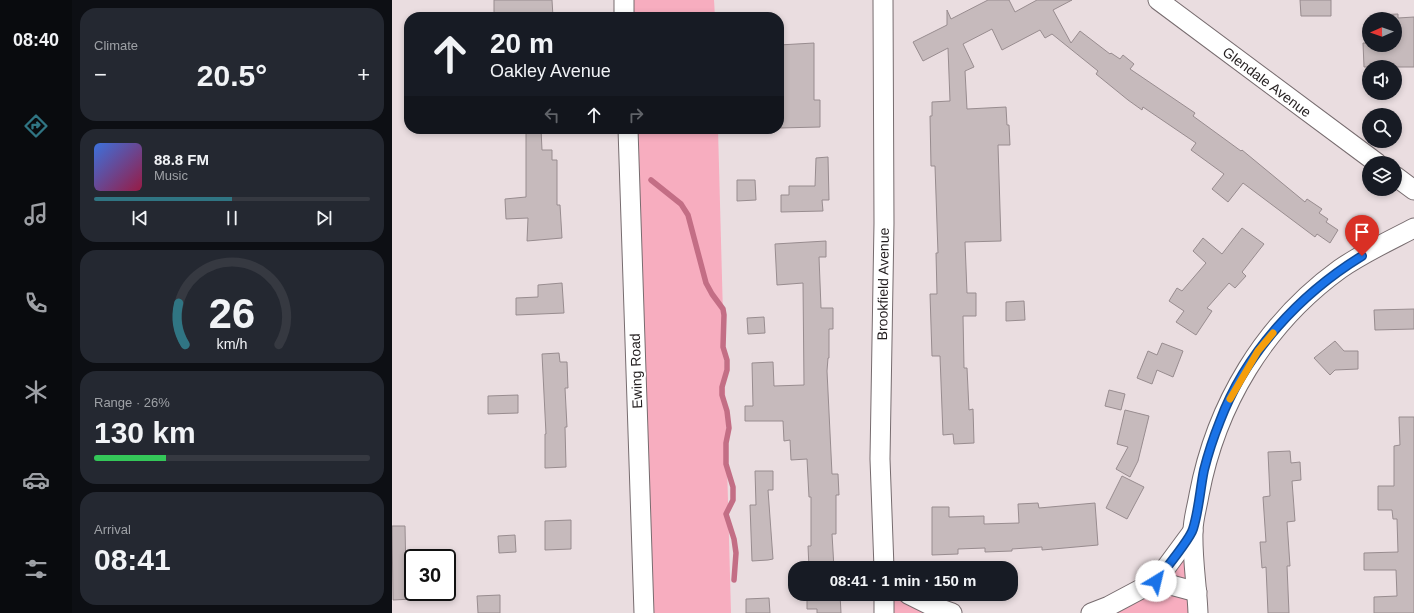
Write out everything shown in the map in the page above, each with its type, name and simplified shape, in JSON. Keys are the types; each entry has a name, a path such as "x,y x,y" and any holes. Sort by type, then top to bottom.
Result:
{"street":[{"path":"624,0 624,12"},
{"name":"Brookfield Avenue","path":"883,0 884,223 880,459 884,561"},
{"name":"Glendale Avenue","path":"1158,0 1175,6 1368,156"},
{"name":"Ewing Road","path":"628,134 644,613"},
{"path":"1402,181 1414,190"},
{"path":"1198,613 1193,531 1204,468 1220,420 1234,391 1258,351 1286,317 1311,292 1340,269 1373,249 1414,228"},
{"path":"1091,613 1109,606 1156,581 1193,531"},
{"path":"1156,581 1197,592"},
{"path":"884,601 884,613"},
{"path":"924,601 952,613"}],"shaded area":[{"path":"624,0 714,0 715,12 624,12"},
{"path":"628,134 718,134 731,613 644,613"},
{"path":"1193,531 1198,613 1091,613 1156,581"},
{"path":"884,601 924,601 952,613 884,613"}],"building":[{"path":"494,0 552,0 553,12 494,12"},
{"path":"988,0 1009,0 1015,12 1037,0 1072,0 1053,10 1071,43 1080,31 1110,54 1111,53 1120,59 1123,55 1134,64 1130,69 1195,113 1193,116 1241,151 1242,150 1305,202 1307,199 1322,209 1319,213 1328,219 1326,222 1338,230 1330,243 1317,234 1315,237 1243,183 1228,202 1212,189 1224,174 1191,150 1196,143 1143,107 1142,110 1128,100 1096,74 1098,71 1052,34 1045,38 1040,30 1002,50 992,29 963,44 974,67 965,71 967,109 1006,107 1010,145 998,145 1001,241 965,242 967,293 976,293 976,316 963,316 964,368 967,368 969,410 973,409 974,443 954,444 953,434 943,435 940,356 932,356 930,294 937,294 936,253 938,253 935,166 931,166 930,116 932,116 932,102 950,101 948,48 923,61 913,42 947,25 947,10 951,19"},
{"path":"1300,0 1331,0 1331,16 1301,16"},
{"path":"1414,17 1414,67 1402,67 1402,60 1364,60 1363,52 1402,52 1402,18"},
{"path":"814,43 814,100 820,100 820,127 784,128 784,45"},
{"path":"526,134 541,134 542,150 552,150 552,160 557,160 557,205 560,205 562,238 527,241 528,218 506,219 505,199 526,197"},
{"path":"828,157 829,200 822,200 823,211 781,212 781,195 789,195 789,186 815,186 816,158"},
{"path":"737,180 755,180 756,200 737,201"},
{"path":"1242,228 1264,244 1242,272 1246,276 1235,288 1229,283 1207,308 1212,311 1196,335 1176,322 1184,311 1169,301 1177,288 1182,291 1206,263 1193,251 1203,238 1222,254"},
{"path":"826,241 826,257 819,257 821,308 833,308 833,329 829,329 829,358 827,371 832,474 838,474 839,495 836,495 836,534 832,534 834,561 809,561 808,546 811,546 811,497 809,497 807,459 791,460 790,440 784,441 783,421 745,421 745,406 753,406 752,363 773,362 774,386 804,385 803,283 777,285 775,244"},
{"path":"562,283 564,313 516,315 516,298 538,297 538,285"},
{"path":"1024,301 1025,320 1006,321 1006,302"},
{"path":"1414,309 1414,329 1375,330 1374,310"},
{"path":"764,317 765,333 748,334 747,318"},
{"path":"1335,341 1344,351 1358,351 1358,369 1335,370 1330,375 1314,358"},
{"path":"1162,343 1183,351 1173,377 1157,370 1152,384 1137,378 1148,351 1157,355"},
{"path":"559,353 560,362 567,362 568,388 565,388 567,427 565,427 566,467 545,468 546,434 542,354"},
{"path":"1109,390 1125,394 1121,410 1105,406"},
{"path":"518,395 518,413 488,414 488,396"},
{"path":"1125,410 1149,416 1138,461 1130,477 1116,469 1128,447 1117,444"},
{"path":"1399,417 1414,417 1414,613 1374,613 1374,597 1397,596 1396,570 1364,570 1364,553 1398,552 1397,519 1393,519 1392,510 1378,510 1378,486 1394,486 1394,446 1400,445"},
{"path":"1290,451 1291,463 1300,462 1301,480 1292,481 1295,521 1287,522 1290,566 1287,566 1289,613 1268,613 1266,567 1262,568 1260,542 1266,542 1263,497 1270,496 1268,452"},
{"path":"755,471 773,471 773,490 768,490 773,559 752,561 750,505 756,505"},
{"path":"1122,476 1144,487 1127,519 1106,508"},
{"path":"1038,503 1039,508 1095,503 1098,545 1042,550 1042,547 1012,549 1012,551 985,552 985,548 958,549 958,554 932,555 932,507 949,507 949,517 984,516 984,524 1019,523 1018,504"},
{"path":"571,520 571,549 545,550 545,521"},
{"path":"392,526 405,526 404,599 393,600"},
{"path":"515,535 516,552 499,553 498,536"},
{"path":"500,595 500,613 478,613 477,596"},
{"path":"769,598 770,613 746,613 746,599"},
{"path":"807,601 840,601 841,613 817,613 817,609 807,609"}],"waterway":[{"path":"651,180 681,204 688,215 706,283 723,309 723,347 727,360 727,370 722,387 722,395 727,411 729,428 726,443 726,464 733,487 733,500 726,514 734,539 736,553 734,580"}],"slow traffic":[{"path":"1230,399 1244,372 1258,351 1273,333"}],"route":[{"path":"1156,581 1193,531 1204,468 1220,420 1244,372 1258,351 1286,317 1311,292 1340,269 1362,256"}]}
